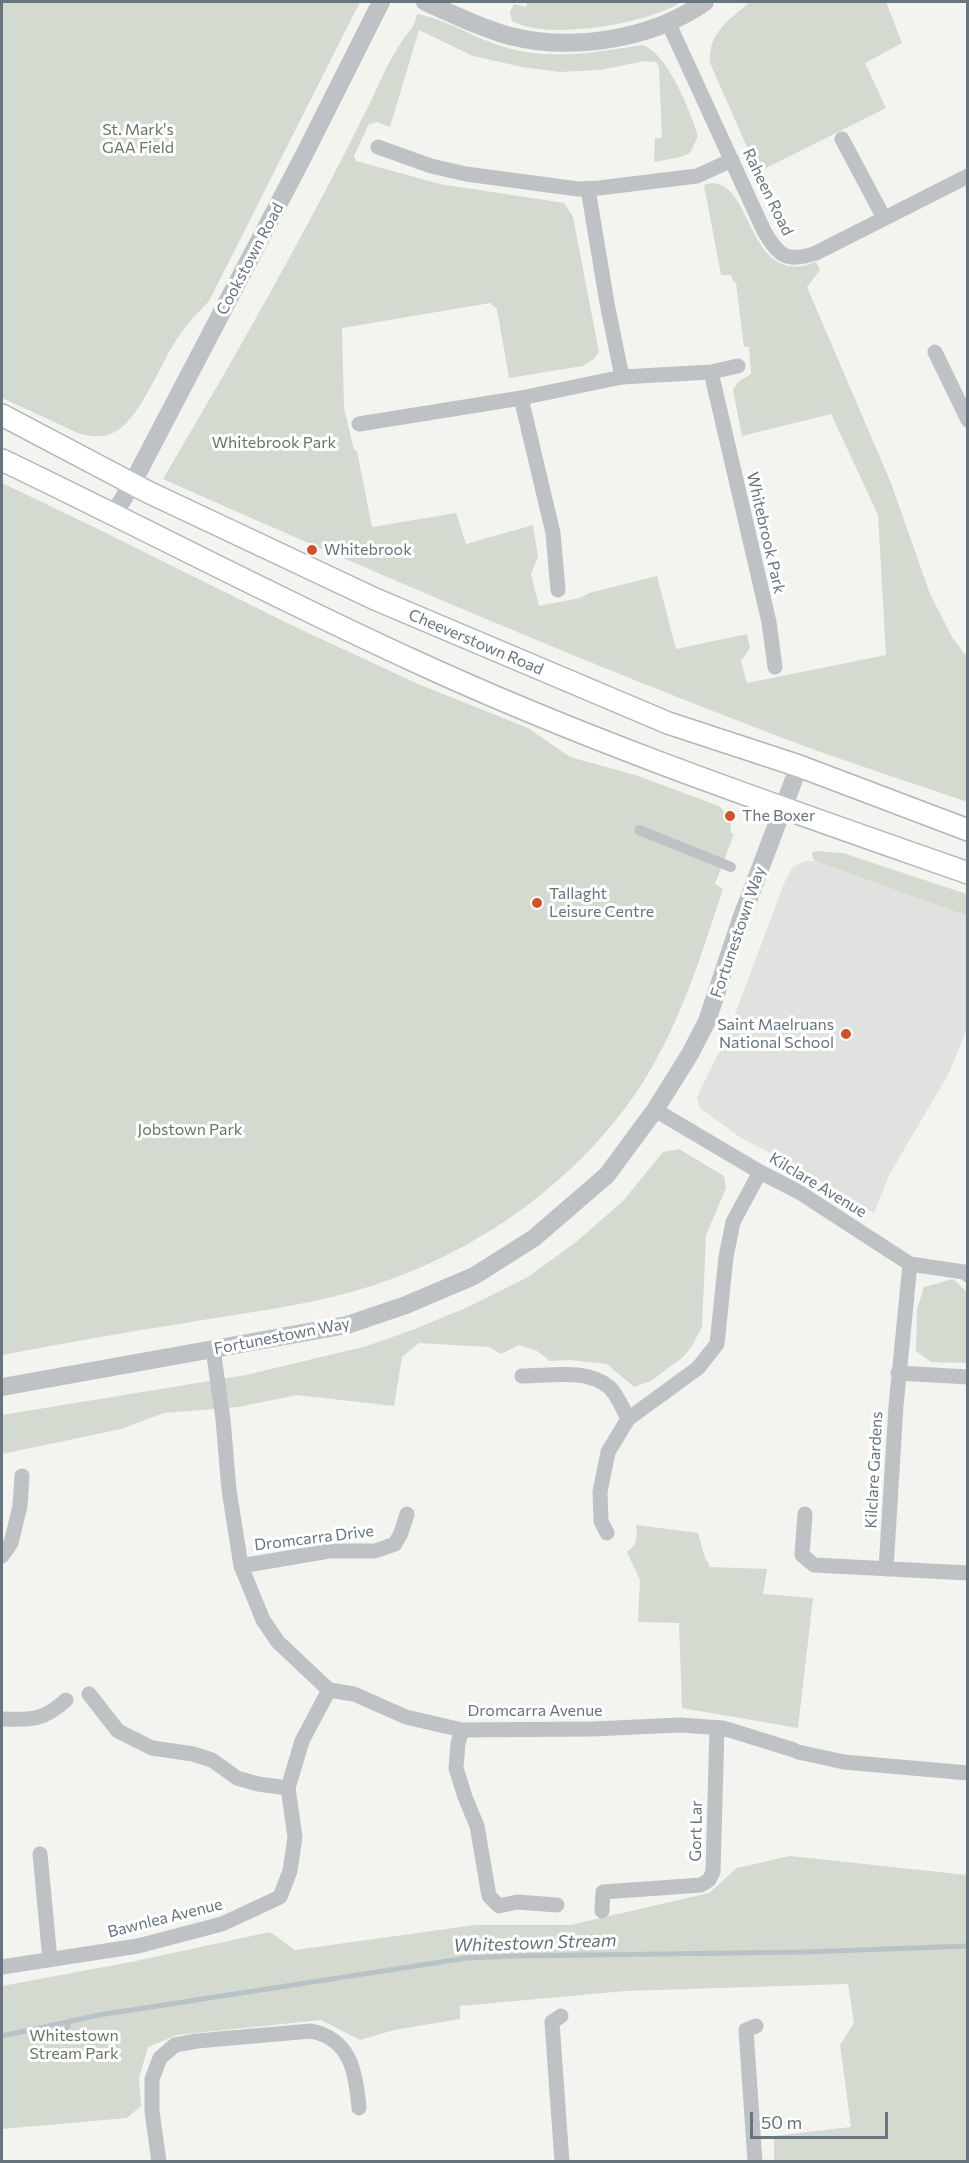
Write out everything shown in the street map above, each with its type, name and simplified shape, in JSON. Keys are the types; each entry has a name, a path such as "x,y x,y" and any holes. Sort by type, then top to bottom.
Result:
{"main road":[{"name":"Cheeverstown Road","path":"2,415 132,484 375,599 503,654 668,723 799,766 968,830"},
{"path":"2,460 411,660 574,729 784,808 968,873"}],"street":[{"name":"Cookstown Road","path":"114,514 132,484 303,157 381,2"},
{"path":"425,2 473,24 522,39 572,42 603,40 637,33 668,22 705,2"},
{"name":"Raheen Road","path":"668,22 774,248 785,256 798,258 816,253 968,176"},
{"path":"842,139 884,218"},
{"path":"378,147 431,166 466,174 588,189 697,176 732,160"},
{"path":"588,189 622,378"},
{"path":"935,352 967,416"},
{"path":"359,424 521,398 622,378 711,372 738,366"},
{"name":"Whitebrook Park","path":"711,372 769,622 775,667"},
{"path":"521,398 553,533 558,590"},
{"name":"Fortunestown Way","path":"2,1387 347,1325 406,1305 474,1276 534,1238 607,1174 655,1110 690,1054 707,1021 741,919 799,766"},
{"path":"639,830 731,867"},
{"name":"Kilclare Avenue","path":"655,1110 760,1172 799,1192 910,1264 964,1272 968,1275"},
{"path":"608,1533 601,1521 600,1492 608,1452 628,1419 698,1368 717,1344 726,1257 733,1222 760,1172"},
{"name":"Kilclare Gardens","path":"886,1569 898,1373 910,1264"},
{"path":"213,1349 241,1566 263,1620 278,1642 329,1690"},
{"path":"898,1373 968,1377"},
{"path":"522,1376 574,1375 594,1378 610,1388 628,1419"},
{"path":"2,1556 12,1543 20,1506 22,1476"},
{"name":"Dromcarra Drive","path":"241,1566 328,1551 375,1551 395,1544 407,1514"},
{"path":"805,1514 802,1555 814,1565 968,1573"},
{"name":"Dromcarra Avenue","path":"329,1690 354,1694 406,1717 462,1730 593,1729 680,1725 717,1728 844,1762 968,1773"},
{"name":"Bawnlea Avenue","path":"2,1967 138,1946 222,1924 280,1897 290,1871 295,1838 288,1788 302,1741 329,1690"},
{"path":"89,1694 118,1731 152,1748 193,1754 212,1760 237,1778 258,1784 288,1788"},
{"path":"2,1719 30,1720 52,1713 66,1700"},
{"name":"Gort Lar","path":"602,1911 603,1892 701,1885 709,1880 713,1872 717,1728"},
{"path":"462,1730 458,1743 456,1768 477,1826 489,1896 499,1906 517,1902 557,1905"},
{"path":"40,1854 50,1960"},
{"path":"561,2016 552,2022 562,2162"},
{"path":"755,2162 746,2030 756,2026"},
{"path":"159,2162 152,2111 152,2079 160,2058 175,2045 311,2031 327,2034 349,2058 354,2072 359,2108"}],"shaded area":[{"name":"Saint Maelruans National School","path":"805,861 815,861 967,916 967,1029 948,1075 889,1175 874,1213 790,1163 741,1138 700,1108 697,1097 726,1038 785,881 793,867"}],"green space":[{"name":"St. Mark's GAA Field","path":"2,2 360,2 209,301 176,340 147,394 131,418 117,431 106,435 89,436 78,433 2,398"},
{"path":"527,2 681,2 666,10 622,23 572,30 549,30 528,27 512,21 510,12 514,4 526,7"},
{"path":"750,2 886,2 902,43 865,63 886,108 758,172 710,63 710,52 716,35"},
{"name":"Whitebrook Park","path":"417,14 495,44 533,53 568,54 642,45 660,59 677,84 698,136 690,153 654,162 655,138 662,138 659,67 656,62 645,61 600,70 560,72 522,67 473,56 419,30 390,127 377,122 369,124 354,156 356,161 440,184 564,203 573,217 599,352 594,359 583,366 509,378 497,309 490,303 342,328 344,408 354,450 357,451 372,527 456,513 466,544 533,525 538,557 531,574 539,606 580,598 589,593 657,576 676,649 747,634 750,648 741,661 747,683 886,655 878,515 831,414 742,436 733,390 738,382 751,374 749,347 744,347 736,283 731,275 721,275 704,185 720,185 733,194 762,246 775,260 792,266 816,262 820,270 807,287 891,483 930,594 952,637 967,657 967,802 817,751 636,681 399,582 163,479 296,245 389,63 413,26"},
{"name":"Jobstown Park","path":"2,483 287,623 418,684 528,728 570,757 635,775 719,806 730,818 731,833 734,834 715,884 723,889 690,986 658,1057 618,1117 588,1152 554,1184 516,1213 476,1239 435,1261 391,1279 347,1293 289,1306 2,1355"},
{"path":"813,852 843,853 967,894 967,916 815,861 812,856"},
{"path":"679,1149 724,1176 726,1188 706,1235 702,1327 683,1357 651,1381 634,1387 607,1364 569,1360 550,1361 537,1351 519,1345 501,1354 489,1347 419,1343 402,1357 394,1406 297,1395 238,1407 164,1413 121,1429 2,1454 2,1415 246,1375 367,1346 468,1307 528,1277 576,1242 623,1201 663,1152"},
{"path":"953,1279 967,1292 967,1363 931,1362 916,1351 917,1310 924,1287"},
{"path":"636,1525 698,1533 710,1567 767,1569 763,1594 813,1598 798,1728 682,1708 679,1623 638,1622 640,1580 627,1552 636,1540"},
{"name":"Whitestown Stream Park","path":"790,1856 967,1875 967,2161 774,2161 774,2136 851,2127 840,2045 854,2023 848,1984 625,1991 460,2006 460,2019 394,2030 360,2040 321,2020 177,2035 148,2047 139,2078 141,2106 127,2118 2,2129 2,1986 131,1962 270,1932 295,1950 475,1925 570,1925 709,1893 737,1868"}],"waterway":[{"name":"Whitestown Stream","path":"2,2036 99,2015 467,1958 805,1952 968,1946"},
{"path":"63,2036 70,2021"}],"place":[{"name":"Whitebrook","path":"312,550"},
{"name":"The Boxer","path":"730,816"},
{"name":"Tallaght Leisure Centre","path":"537,903"},
{"name":"Saint Maelruans National School","path":"846,1034"}]}
